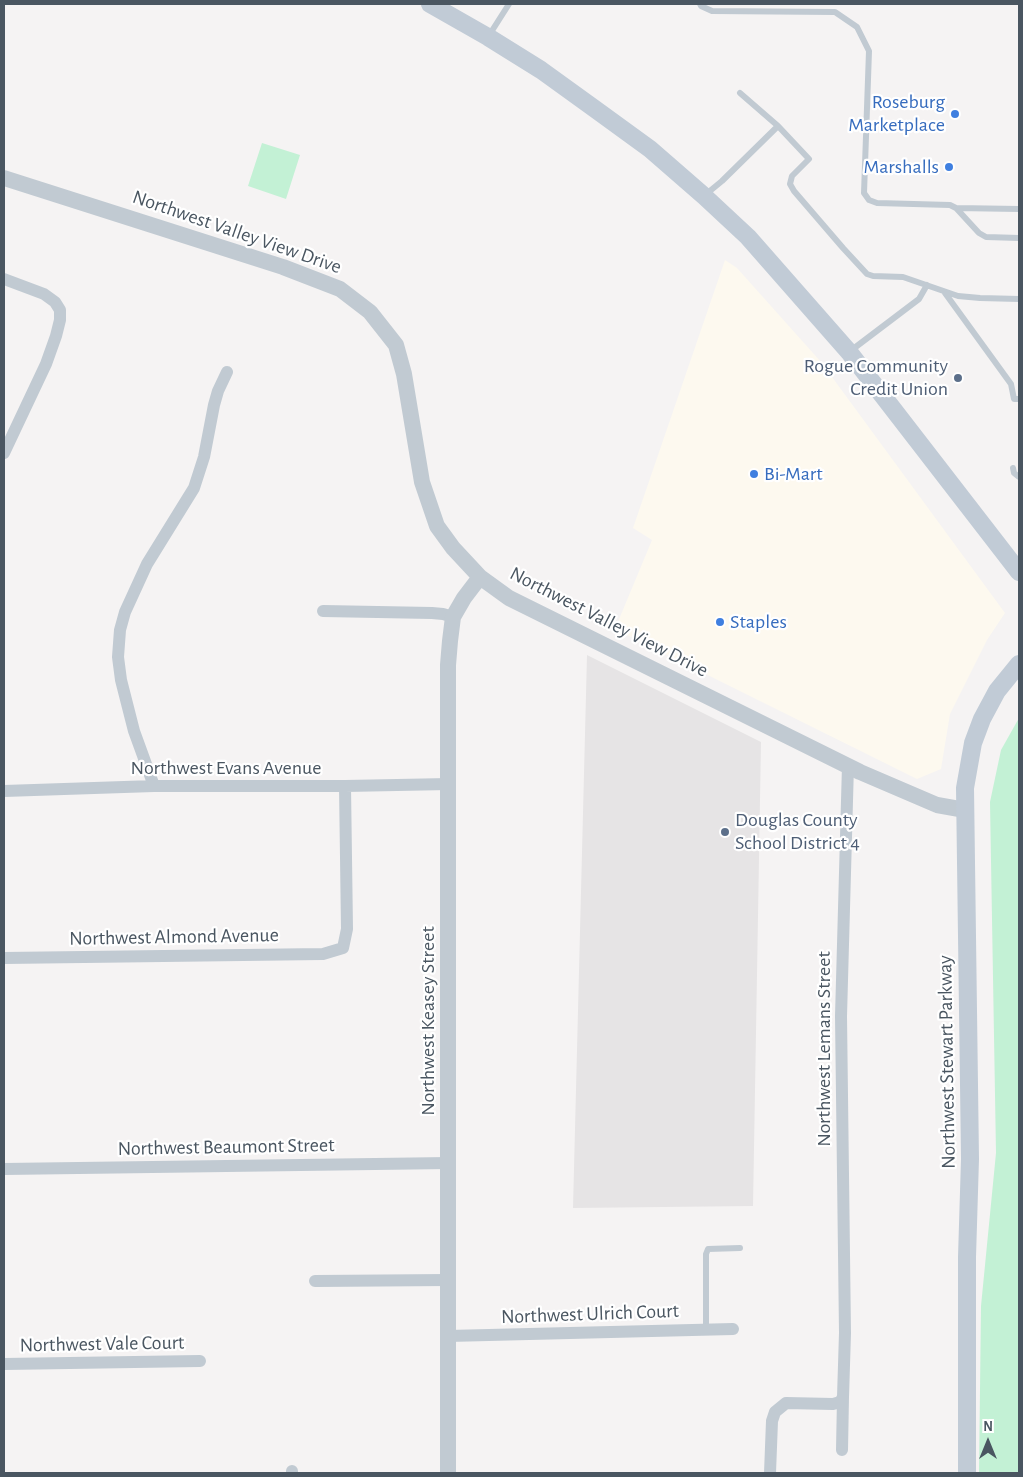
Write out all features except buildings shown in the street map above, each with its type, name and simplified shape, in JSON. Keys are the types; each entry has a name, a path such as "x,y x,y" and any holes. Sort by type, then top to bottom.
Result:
{"main road":[{"path":"430,4 541,70 650,149 748,237 849,352 1019,572"},
{"name":"Northwest Stewart Parkway","path":"967,1473 967,1266 970,1159 965,788 973,743 982,720 997,690 1019,664"}],"street":[{"name":"Northwest Valley View Drive","path":"4,178 283,266 340,289 370,312 396,345 404,374 422,482 437,526 453,548 480,578 509,598 860,772 937,806 965,810"},
{"path":"4,280 44,294 55,302 60,310 59,329 46,364 4,453"},
{"path":"154,786 134,731 121,680 118,657 120,630 125,612 147,564 194,488 204,457 214,405 227,372"},
{"name":"Northwest Keasey Street","path":"448,1473 448,665 453,617 464,598 480,578"},
{"path":"323,611 432,613 453,617"},
{"name":"Northwest Lemans Street","path":"842,1450 845,1333 841,1016 848,765"},
{"name":"Northwest Evans Avenue","path":"4,791 154,786 449,784"},
{"name":"Northwest Almond Avenue","path":"4,958 323,954 343,948 346,928 345,786"},
{"name":"Northwest Beaumont Street","path":"4,1169 449,1163"},
{"path":"315,1281 448,1280"},
{"name":"Northwest Ulrich Court","path":"448,1336 733,1328"},
{"name":"Northwest Vale Court","path":"4,1364 200,1361"},
{"path":"770,1473 772,1421 775,1412 786,1403 833,1404 840,1402 843,1397"}],"lane":[{"path":"488,37 509,4"},
{"path":"700,4 712,11 835,12 857,27 869,51 864,193 869,200 878,203 950,204 979,233 986,237 1019,238"},
{"path":"740,93 778,126 809,159 792,176 790,184 794,192 867,274 903,278 958,296 1019,299"},
{"path":"704,196 778,126"},
{"path":"956,208 1019,209"},
{"path":"849,352 919,299 927,285"},
{"path":"945,293 1010,384 1014,399 1019,399"},
{"path":"1013,468 1014,473 1019,477"},
{"path":"706,1330 706,1254 708,1249 740,1248"}],"shaded area":[{"path":"725,260 737,268 821,362 1005,613 987,640 950,714 941,769 917,779 615,629 652,540 633,528"},
{"path":"587,655 761,742 753,1206 573,1208"}],"green space":[{"path":"262,143 300,155 286,199 248,186"},
{"path":"1019,718 1019,1473 979,1473 981,1306 996,1153 990,802 1001,750"}],"place":[{"name":"Roseburg Marketplace","path":"955,114"},
{"name":"Marshalls","path":"949,167"},
{"name":"Rogue Community Credit Union","path":"958,378"},
{"name":"Bi-Mart","path":"754,474"},
{"name":"Staples","path":"720,622"},
{"name":"Douglas County School District 4","path":"725,832"}]}
